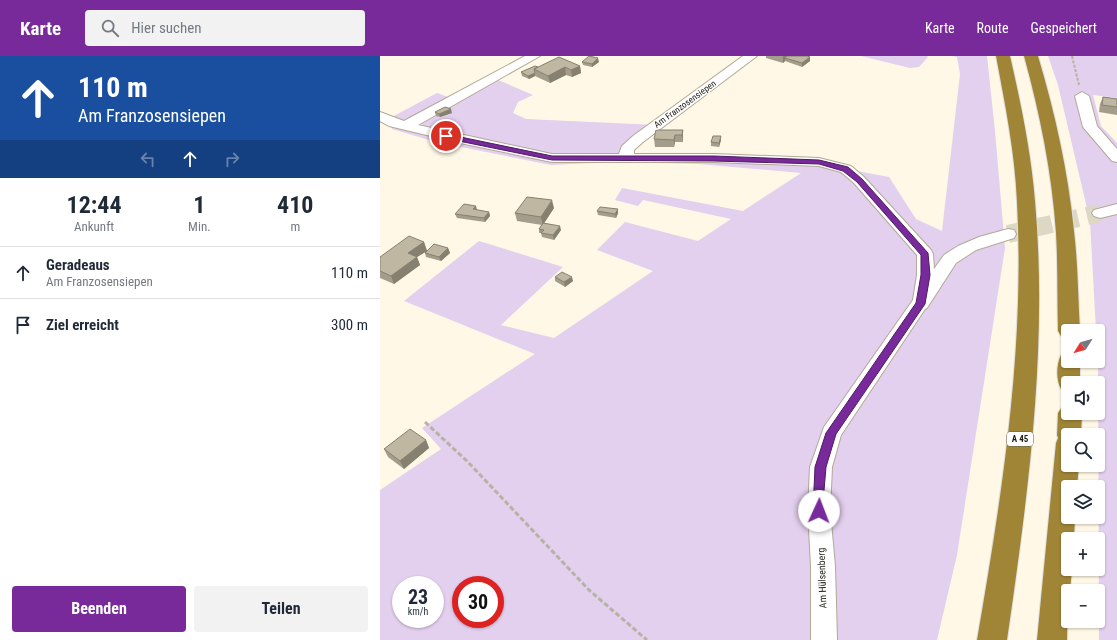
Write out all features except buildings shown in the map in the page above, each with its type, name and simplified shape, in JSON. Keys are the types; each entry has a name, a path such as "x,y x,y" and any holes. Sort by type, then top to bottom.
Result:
{"highway":[{"name":"A 45","path":"992,640 1011,524 1023,412 1028,329 1029,236 1022,145 1012,92 1003,56"},
{"path":"1031,56 1042,94 1054,152 1064,225 1068,324"},
{"path":"1052,640 1066,472"}],"street":[{"path":"406,126 534,56"},
{"name":"Am Franzosensiepen","path":"626,157 627,149 638,139 751,56"},
{"path":"1082,96 1090,127 1117,158"},
{"path":"384,118 406,126 460,140 552,158 626,157 819,162 846,169 860,180 925,254 950,259"},
{"path":"1100,213 1117,209"},
{"name":"Am Hülsenberg","path":"824,640 823,566 819,511 820,467 831,433 921,304 950,259 962,250 980,242 1008,234"},
{"path":"921,304 926,275 925,254"}],"path":[{"path":"1072,56 1082,96"},
{"path":"425,422 449,442 505,499 590,591 647,640"}],"shaded area":[{"path":"861,56 928,57 919,67 910,68"},
{"path":"952,56 987,56 1005,248 957,555 937,640 380,640 380,490 441,449 422,428 535,354 404,301 479,241 563,267 501,325 554,338 653,271 597,250 625,222 698,241 731,219 643,200 638,206 615,200 622,188 743,211 801,173 698,164 615,162 551,165 436,142 392,129 390,118 437,93 451,98 496,79 533,95 518,102 513,113 526,119 657,125 626,157 815,163 889,177 916,219 942,231 960,74 957,57"},
{"path":"1048,56 1117,56 1117,98 1093,95 1101,126 1117,143 1117,640 1099,640 1099,628 1105,628 1105,584 1099,584 1099,576 1105,576 1105,532 1099,532 1099,524 1105,524 1105,480 1098,480 1098,472 1105,472 1105,428 1098,428 1098,420 1105,420 1105,376 1098,376 1098,368 1105,368 1105,324 1096,324 1090,221 1058,85"}],"tunnel":[{"path":"1008,234 1100,213"}],"route":[{"path":"446,136 552,158 714,158 819,162 846,169 860,180 925,254 926,275 921,304 890,346 831,433 820,467 819,511"}]}
